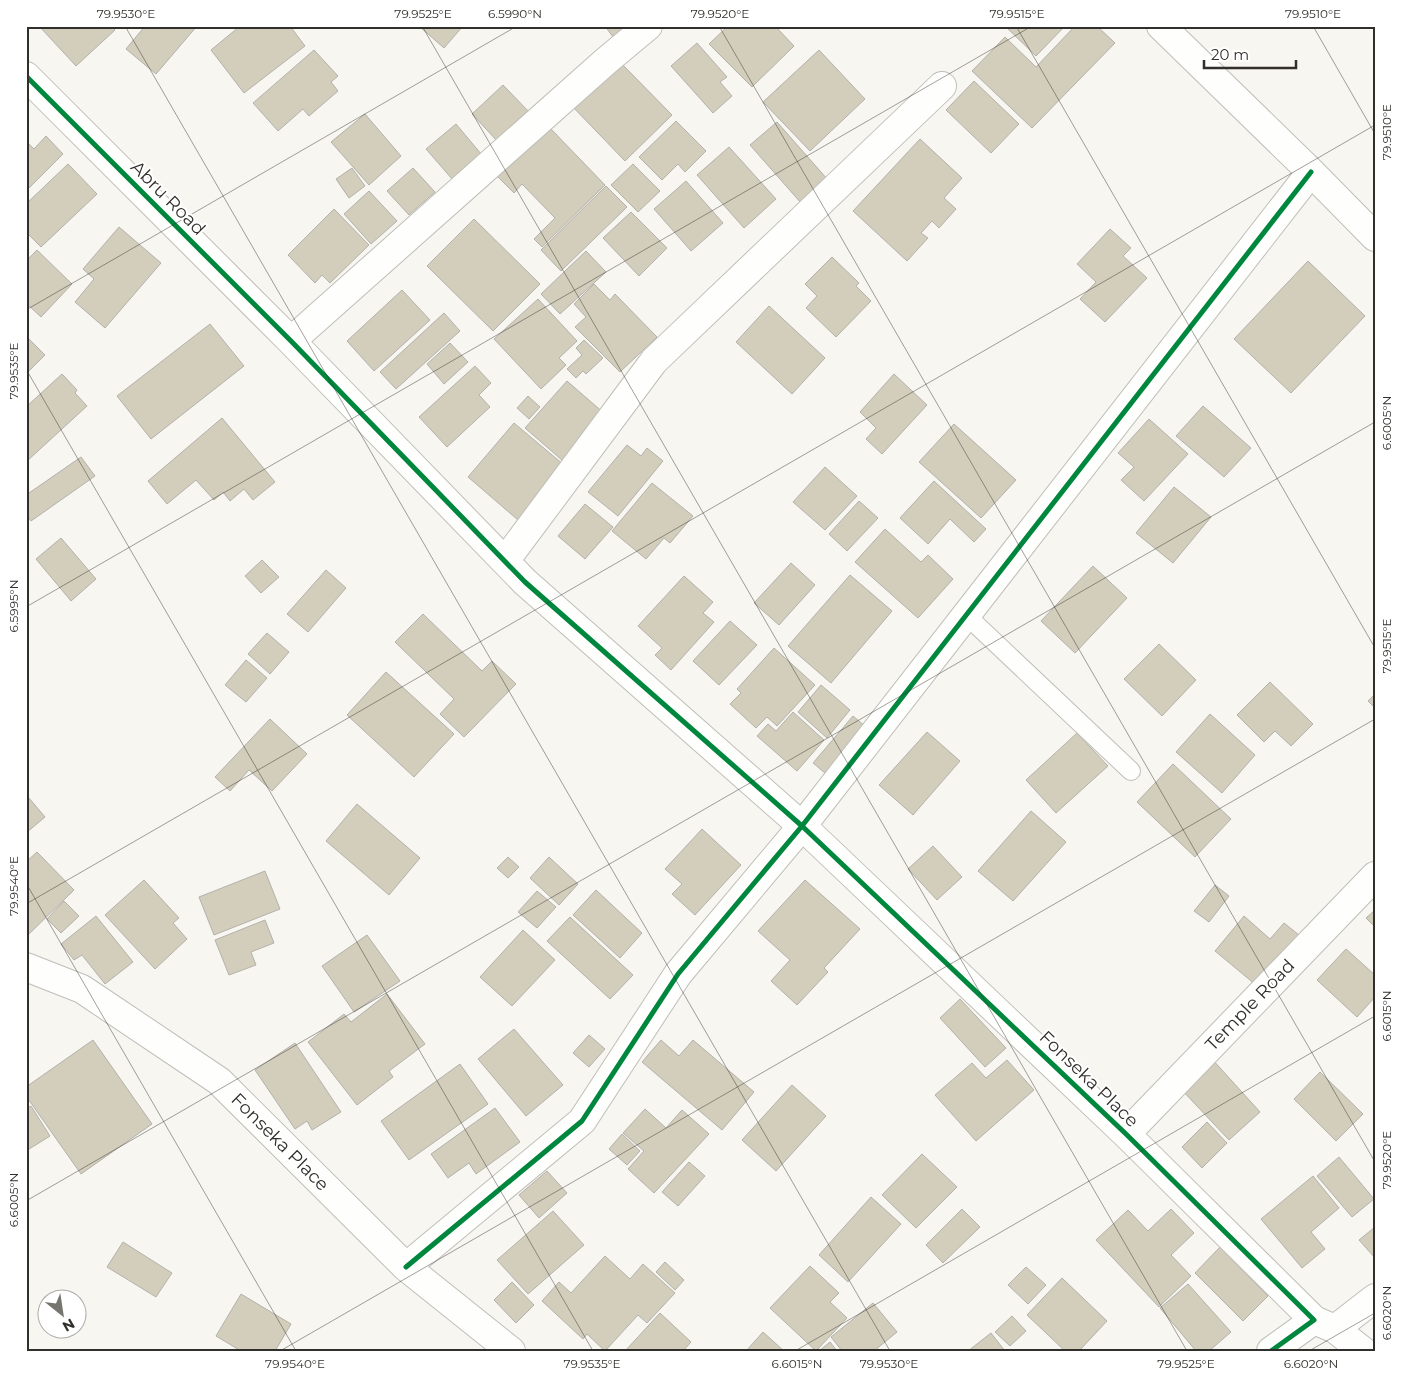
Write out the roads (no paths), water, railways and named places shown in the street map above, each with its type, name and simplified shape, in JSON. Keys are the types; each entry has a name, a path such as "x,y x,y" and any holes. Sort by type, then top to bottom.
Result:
{"street":[{"path":"291,341 606,61 648,26"},
{"path":"1161,26 1375,237"},
{"name":"Abru Road","path":"26,76 291,341 505,561"},
{"path":"505,561 654,362 942,86"},
{"path":"406,1267 582,1121 678,974 802,826 1311,172"},
{"name":"Fonseka Place","path":"505,561 525,582 802,826 1325,1324 1363,1351"},
{"name":"Temple Road","path":"1126,1134 1375,876"},
{"name":"Fonseka Place","path":"26,967 82,990 219,1081 406,1267 511,1351"},
{"path":"1271,1351 1375,1298"}],"lane":[{"path":"966,615 1131,771"}]}
